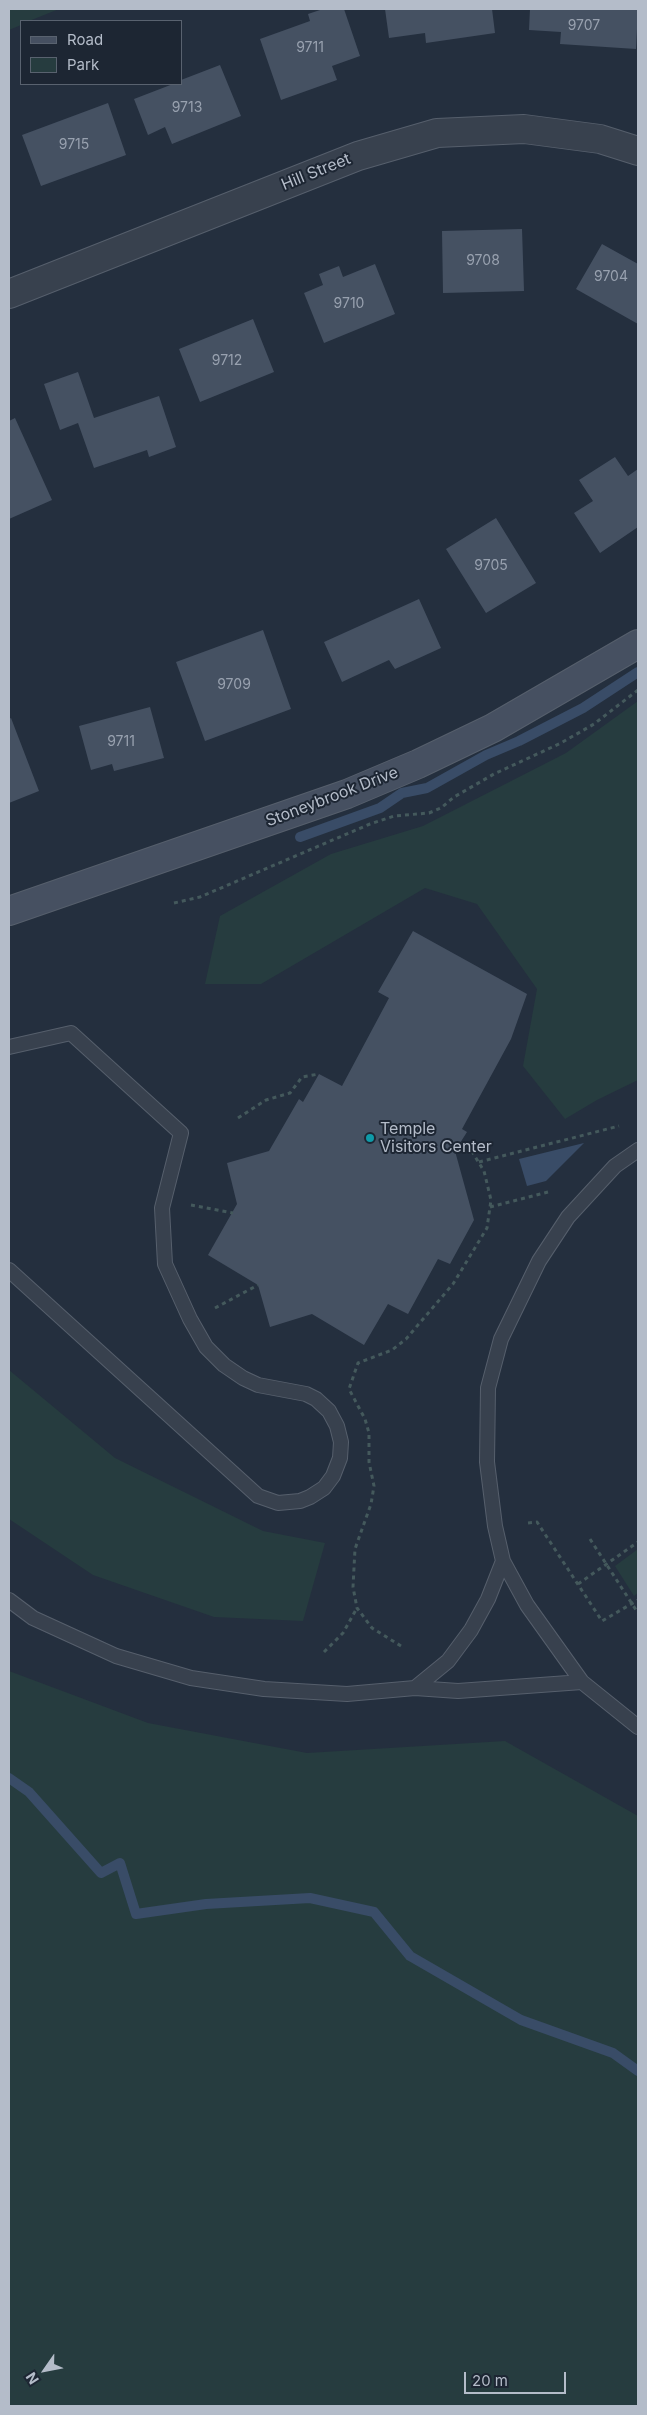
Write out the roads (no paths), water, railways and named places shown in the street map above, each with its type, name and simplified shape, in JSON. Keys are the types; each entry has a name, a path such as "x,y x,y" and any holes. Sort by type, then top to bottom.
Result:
{"street":[{"name":"Hill Street","path":"9,294 358,156 438,133 524,129 600,139 638,151"},
{"name":"Stoneybrook Drive","path":"9,911 346,794 418,764 493,728 638,644"}],"lane":[{"path":"9,1047 71,1033 181,1133 162,1208 165,1264 202,1340 224,1365 243,1378 258,1385 306,1394 329,1411 337,1426 341,1442 340,1458 333,1476 324,1488 300,1501 278,1503 258,1496 9,1270"},
{"path":"638,1150 615,1166 568,1217 539,1261 502,1339 488,1388 487,1462 495,1526 503,1561 527,1605 582,1682 638,1727"},
{"path":"415,1688 448,1661 471,1630 488,1599 503,1561"},
{"path":"9,1600 33,1618 116,1656 191,1678 264,1690 338,1693 415,1688 458,1691 582,1682"}],"water":[{"path":"584,1143 546,1181 527,1186 519,1159"}],"waterway":[{"path":"300,837 380,808 402,793 427,788 486,755 519,741 583,708 638,672"},
{"path":"9,1778 29,1792 101,1873 120,1863 136,1914 206,1904 310,1898 374,1912 410,1956 521,2020 613,2053 638,2071"}],"place":[{"name":"Temple Visitors Center","path":"370,1138"}]}
